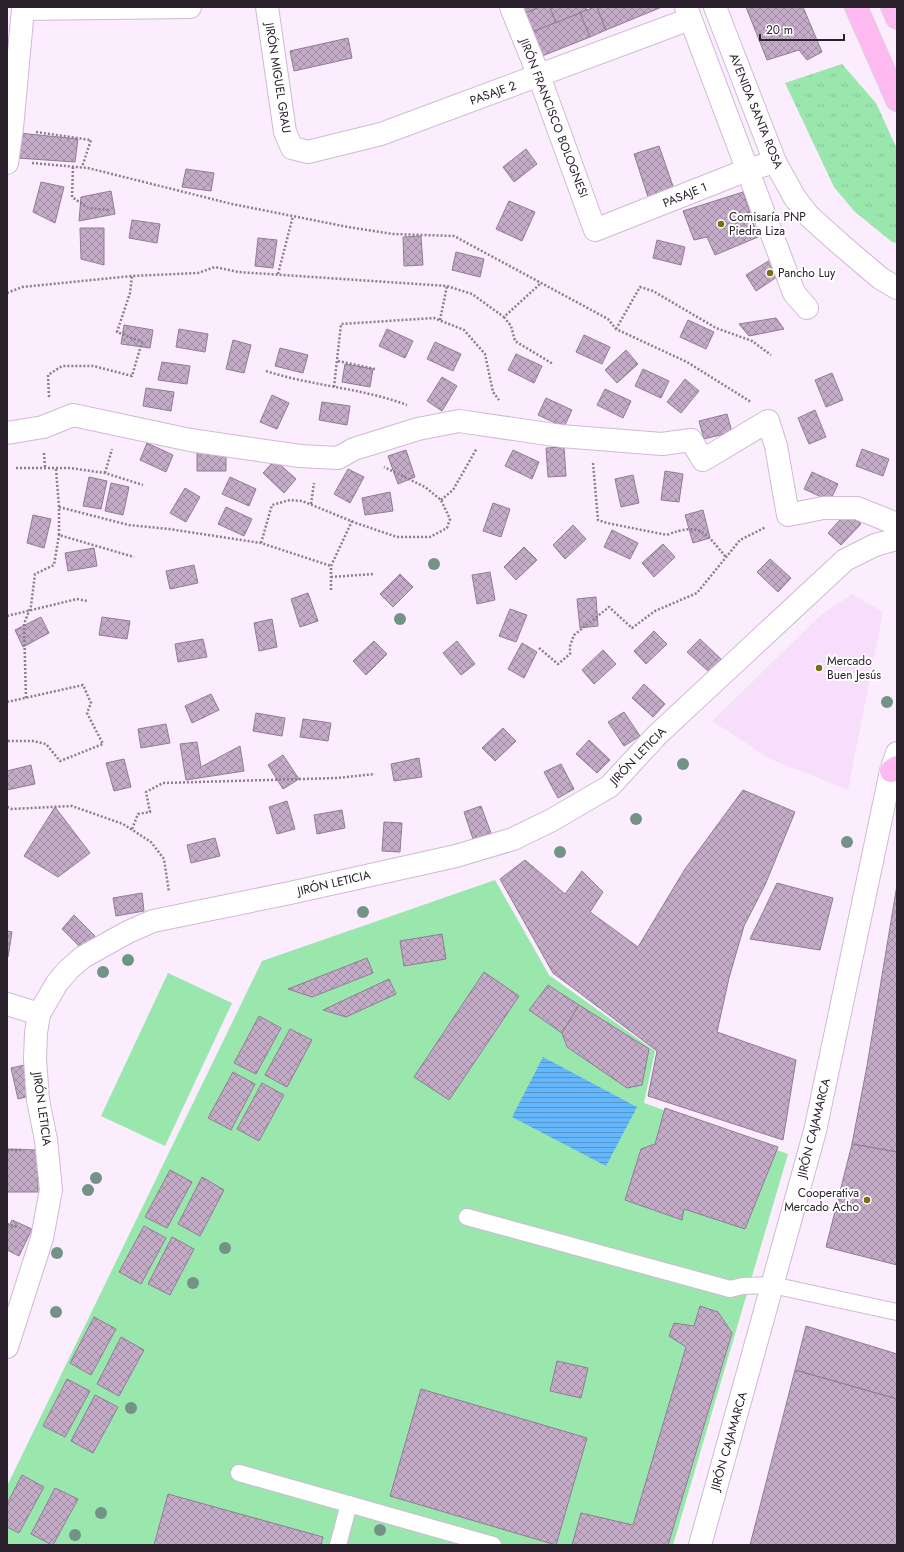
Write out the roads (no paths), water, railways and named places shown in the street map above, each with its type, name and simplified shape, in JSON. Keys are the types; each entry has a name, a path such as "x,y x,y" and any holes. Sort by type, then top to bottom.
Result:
{"main road":[{"path":"856,7 897,100"},
{"path":"892,7 897,18"}],"street":[{"path":"8,162 12,128 13,51 23,8 190,7"},
{"name":"JIRÓN MIGUEL GRAU","path":"267,7 285,132 292,148"},
{"name":"JIRÓN FRANCISCO BOLOGNESI","path":"512,7 539,76 595,230"},
{"name":"AVENIDA SANTA ROSA","path":"715,7 775,162 795,198 809,216 880,278 897,288"},
{"path":"688,13 794,293 807,308"},
{"name":"PASAJE 2","path":"292,148 308,152 381,134 539,76 688,13"},
{"name":"PASAJE 1","path":"595,230 747,170 775,162"},
{"path":"7,433 43,427 73,416 190,440 300,456 338,458 354,449 418,429 459,420 561,436 662,444 691,440 703,460 768,420 776,446 788,515 823,508 857,508 897,524"},
{"name":"JIRÓN LETICIA","path":"7,1347 42,1238 51,1190 46,1140 38,1100 35,1059 36,1033 39,1014 57,983 69,969 84,957 128,932 147,924 173,917 456,856 512,839 552,820 610,786 656,735 845,560 875,545 897,539"},
{"name":"JIRÓN CAJAMARCA","path":"700,1545 815,1131 895,764"},
{"path":"7,1004 39,1014"}],"lane":[{"path":"466,1217 730,1289 744,1286 772,1285 897,1312"},
{"path":"239,1473 493,1545"},
{"path":"338,1545 349,1504"}],"water":[{"path":"543,1057 637,1107 606,1166 512,1117"}],"place":[{"name":"Comisaría PNP Piedra Liza","path":"721,224"},
{"name":"Pancho Luy","path":"770,273"},
{"name":"Mercado Buen Jesús","path":"819,668"},
{"name":"Cooperativa Mercado Acho","path":"867,1200"}]}
